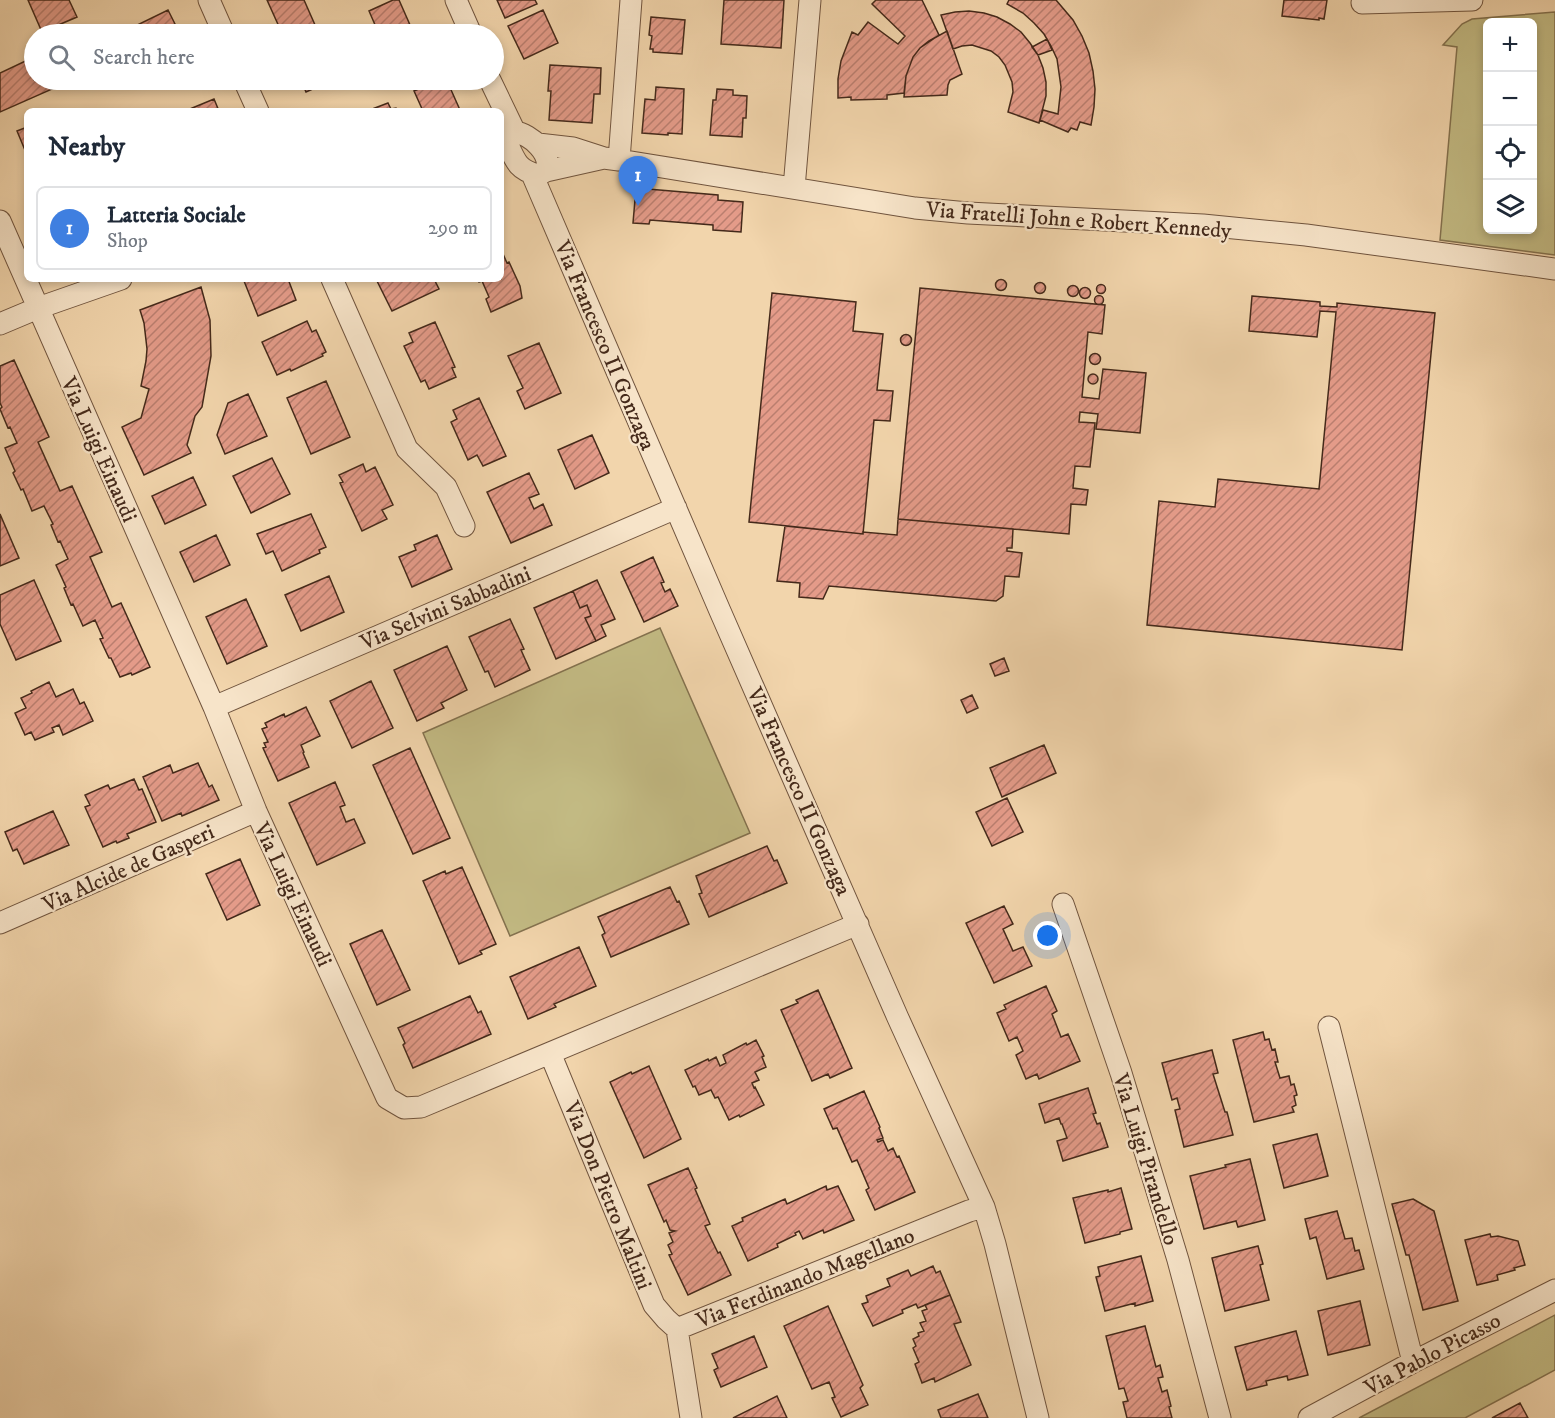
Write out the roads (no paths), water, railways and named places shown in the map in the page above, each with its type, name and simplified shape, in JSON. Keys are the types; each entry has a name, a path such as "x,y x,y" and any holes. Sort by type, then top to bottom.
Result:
{"street":[{"path":"208,0 219,24"},
{"path":"456,0 467,24"},
{"path":"611,159 631,0"},
{"path":"794,188 810,0"},
{"path":"1362,3 1472,0"},
{"path":"249,90 257,108"},
{"path":"493,90 500,108"},
{"path":"504,121 509,135 522,133 538,144"},
{"name":"Via Francesco II Gonzaga","path":"509,135 508,145 525,168 898,1018 984,1207 1038,1418"},
{"name":"Via Fratelli John e Robert Kennedy","path":"538,144 573,148 611,159 915,208 1192,225 1306,235 1555,269"},
{"name":"Via Francesco II Gonzaga","path":"525,168 548,166 548,160 538,144"},
{"name":"Via Fratelli John e Robert Kennedy","path":"525,168 611,159"},
{"name":"Via Luigi Einaudi","path":"0,221 24,276"},
{"name":"Via Luigi Einaudi","path":"27,282 214,707 256,811 387,1098 404,1108 421,1107 858,924"},
{"path":"0,324 112,282"},
{"path":"333,282 407,449 446,487 464,526"},
{"name":"Via Selvini Sabbadini","path":"214,707 676,508"},
{"name":"Via Alcide de Gasperi","path":"0,923 256,811"},
{"name":"Via Luigi Pirandello","path":"1063,904 1128,1095 1178,1260 1220,1418"},
{"path":"1329,1027 1413,1362"},
{"name":"Via Don Pietro Maltini","path":"550,1053 654,1305 677,1329"},
{"name":"Via Ferdinando Magellano","path":"692,1418 677,1329 958,1215 984,1207"},
{"name":"Via Pablo Picasso","path":"1309,1418 1555,1290"}],"place":[{"name":"Latteria Sociale","path":"638,206"}]}
